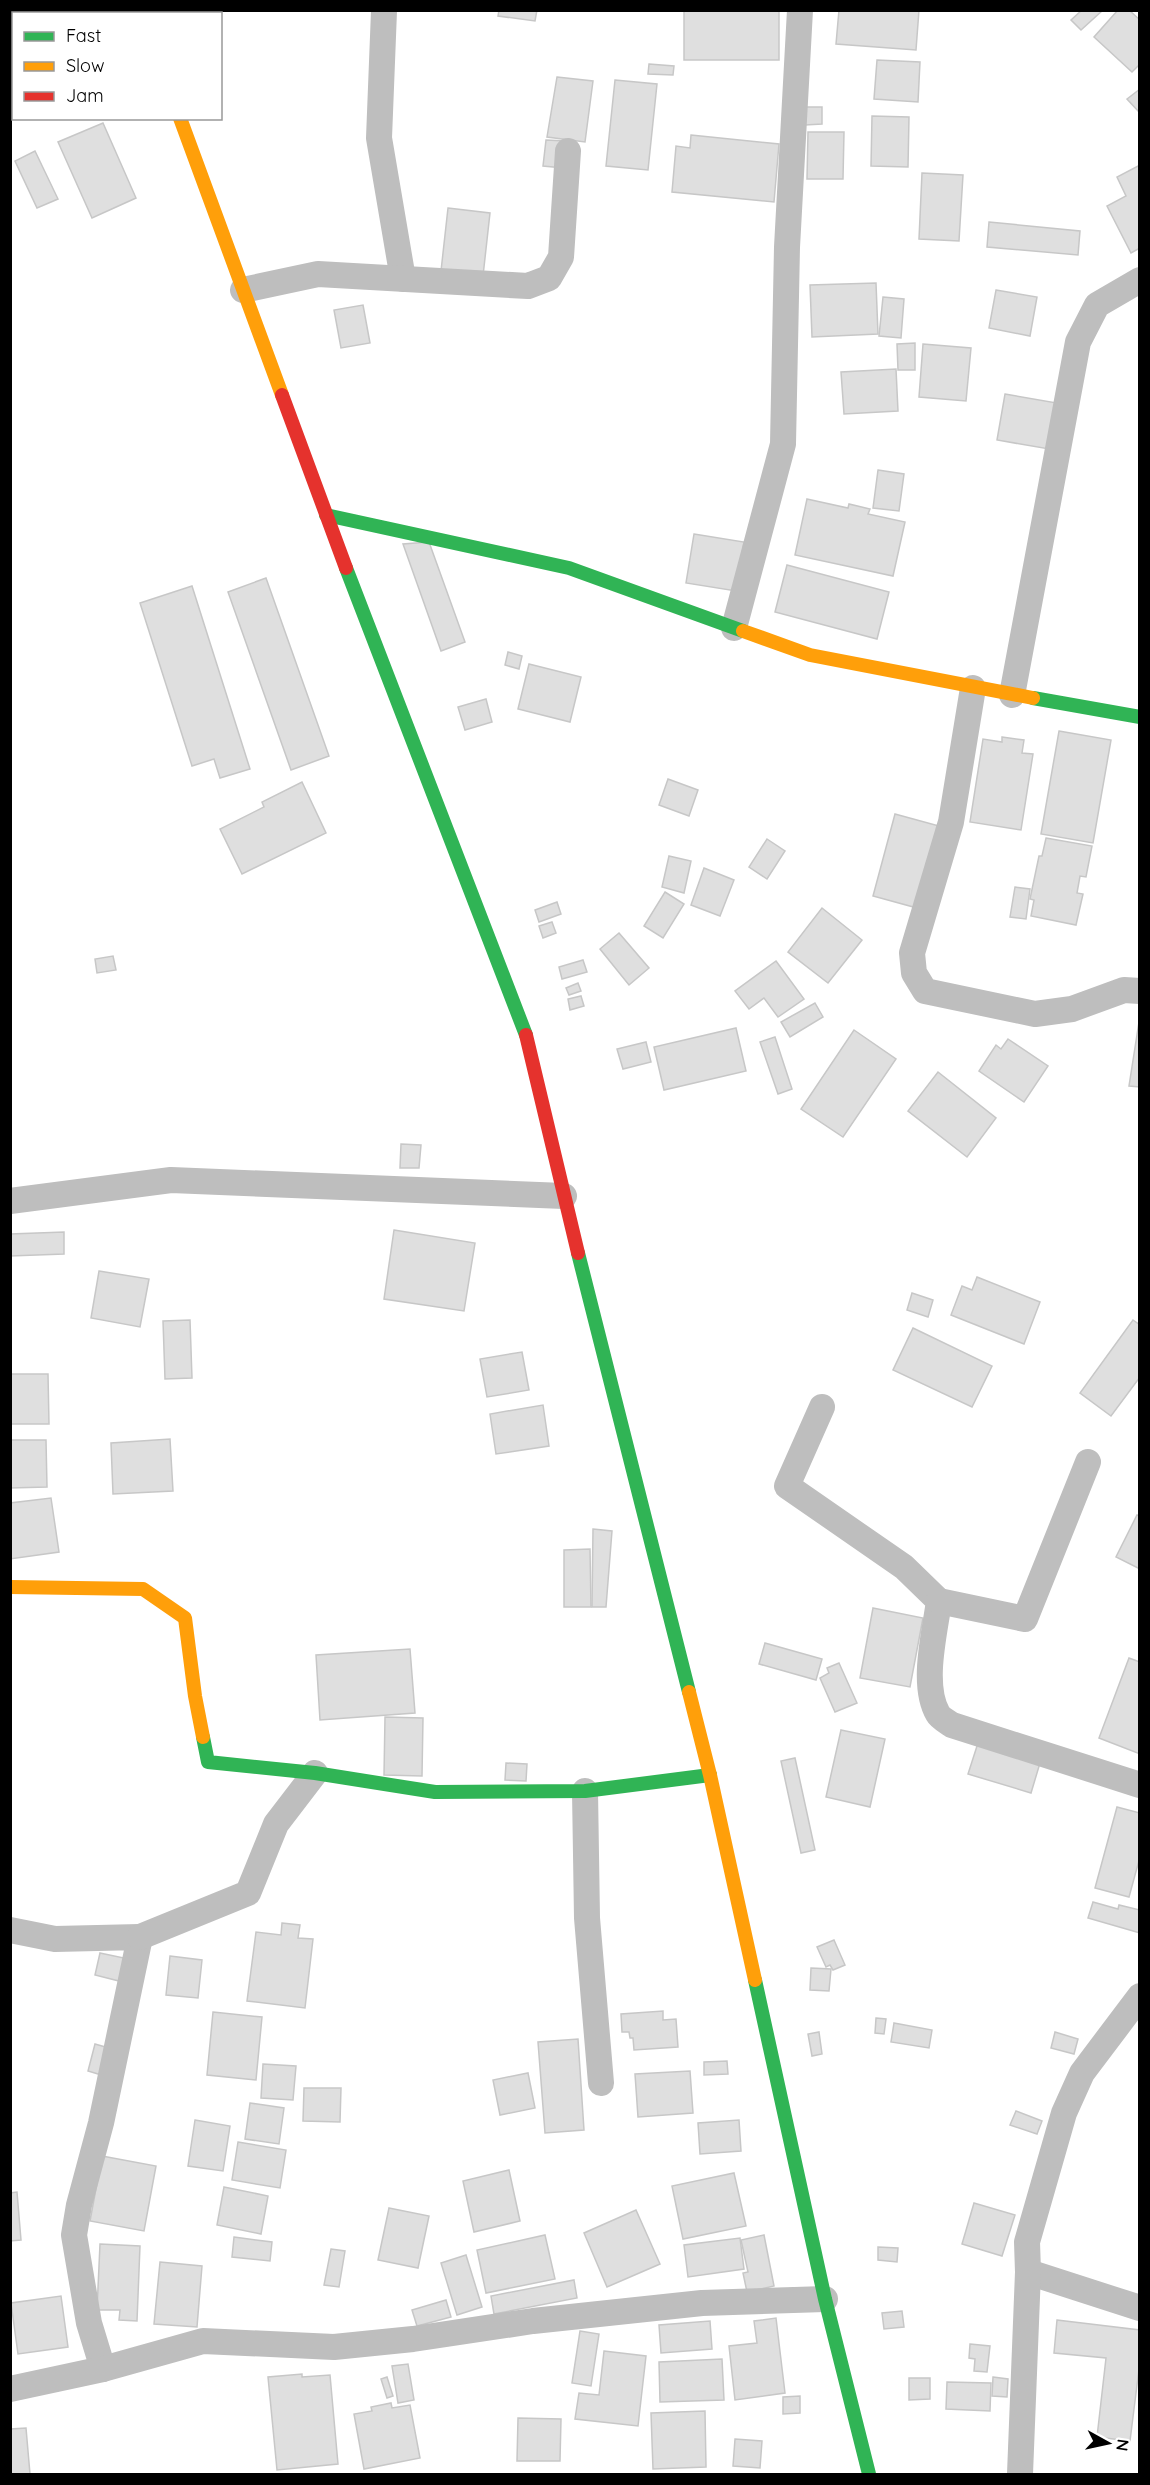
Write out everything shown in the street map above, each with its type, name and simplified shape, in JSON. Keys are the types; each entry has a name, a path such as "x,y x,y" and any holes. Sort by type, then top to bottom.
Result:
{"main road":[{"path":"181,120 326,515 529,1042 564,1196 710,1775 825,2299 869,2475"},
{"path":"326,515 569,568 810,655 973,688 1140,717"},
{"path":"10,1587 143,1589 185,1618 195,1696 208,1761 315,1773 435,1792 585,1791 710,1775"}],"street":[{"path":"734,628 783,444 787,247 800,10"},
{"path":"384,11 379,138 403,279"},
{"path":"243,290 318,274 528,286 549,278 561,257 568,151"},
{"path":"1012,694 1078,342 1096,305 1140,280"},
{"path":"973,688 951,822 912,952 914,973 925,991 1035,1014 1072,1009 1124,990 1140,991"},
{"path":"10,1201 171,1180 564,1196"},
{"path":"822,1407 787,1486 904,1567 939,1601 1025,1619 1088,1462"},
{"path":"939,1601 930,1665 931,1695 938,1715 952,1725 1140,1785"},
{"path":"10,1930 55,1939 140,1937 248,1893 276,1824 315,1773"},
{"path":"585,1791 587,1918 601,2083"},
{"path":"103,2369 89,2323 74,2235 140,1937"},
{"path":"1020,2475 1028,2272 1027,2242 1064,2113 1082,2073 1140,1996"},
{"path":"1028,2272 1140,2308"},
{"path":"10,2389 103,2369 203,2341 334,2347 533,2321 691,2304 825,2299"}],"building":[{"path":"499,10 537,10 535,21 498,16"},
{"path":"684,10 779,10 779,60 684,60"},
{"path":"839,10 919,10 916,50 836,44"},
{"path":"1082,10 1103,10 1081,30 1071,20"},
{"path":"1118,10 1129,10 1140,20 1140,64 1132,72 1094,37"},
{"path":"877,60 920,62 918,102 874,99"},
{"path":"649,64 674,66 673,75 648,74"},
{"path":"557,77 593,81 585,142 547,137"},
{"path":"615,80 657,84 648,170 606,166"},
{"path":"1140,89 1140,113 1127,99"},
{"path":"804,107 822,107 822,124 805,125"},
{"path":"872,116 909,117 908,167 871,166"},
{"path":"103,123 136,198 92,218 58,142"},
{"path":"808,132 844,132 843,179 807,179"},
{"path":"691,135 779,144 774,202 672,192 676,146 690,148"},
{"path":"546,140 566,141 563,168 543,166"},
{"path":"35,151 58,199 37,208 15,161"},
{"path":"1140,165 1140,248 1131,253 1107,206 1126,196 1117,177"},
{"path":"922,173 963,175 959,241 919,239"},
{"path":"448,208 490,213 483,276 441,271"},
{"path":"989,222 1080,231 1078,255 987,247"},
{"path":"876,283 878,334 812,337 810,285"},
{"path":"996,290 1037,297 1030,336 989,328"},
{"path":"883,297 904,299 901,338 879,336"},
{"path":"363,305 370,343 341,348 334,310"},
{"path":"915,343 915,370 898,370 897,344"},
{"path":"923,344 971,348 966,401 919,397"},
{"path":"896,369 898,411 844,414 841,372"},
{"path":"1005,394 1057,403 1049,449 997,440"},
{"path":"878,470 904,474 899,511 873,508"},
{"path":"807,499 848,508 849,504 870,509 868,514 905,522 893,576 795,555"},
{"path":"694,534 744,542 736,591 686,583"},
{"path":"429,542 465,642 441,651 403,544"},
{"path":"787,565 889,592 877,639 775,612"},
{"path":"266,578 329,756 291,770 228,592"},
{"path":"192,586 250,769 220,778 214,759 192,766 140,603"},
{"path":"508,652 522,656 519,669 505,665"},
{"path":"529,664 581,677 570,722 518,709"},
{"path":"486,699 492,722 465,730 458,707"},
{"path":"1059,731 1111,740 1093,843 1041,834"},
{"path":"1002,737 1024,740 1022,753 1033,754 1021,830 970,822 983,739 1002,742"},
{"path":"668,779 698,790 689,816 659,805"},
{"path":"302,782 326,833 242,874 220,829 264,807 262,802"},
{"path":"895,814 939,826 917,908 873,896"},
{"path":"1046,838 1092,846 1086,877 1080,876 1077,893 1083,894 1076,925 1031,916 1034,900 1030,899 1039,856 1042,856"},
{"path":"767,839 785,851 767,879 749,867"},
{"path":"669,856 691,861 684,893 662,887"},
{"path":"704,868 734,880 720,916 691,905"},
{"path":"1015,887 1030,889 1026,919 1010,917"},
{"path":"665,892 684,904 663,938 644,926"},
{"path":"557,902 561,914 539,922 535,910"},
{"path":"822,908 862,940 828,983 788,952"},
{"path":"552,922 556,933 543,938 539,926"},
{"path":"619,933 649,968 629,985 600,949"},
{"path":"113,956 116,970 97,973 95,959"},
{"path":"583,960 587,972 562,979 559,967"},
{"path":"776,961 804,999 778,1017 764,998 749,1009 735,991"},
{"path":"578,983 581,991 569,995 566,988"},
{"path":"581,996 584,1006 570,1010 568,999"},
{"path":"815,1003 823,1017 790,1037 781,1022"},
{"path":"1140,1022 1140,1087 1129,1086"},
{"path":"736,1028 746,1071 664,1090 654,1047"},
{"path":"854,1030 896,1059 843,1137 801,1109"},
{"path":"775,1037 792,1089 778,1094 760,1042"},
{"path":"1008,1039 1048,1066 1024,1102 979,1071 996,1045 1001,1049"},
{"path":"646,1042 651,1062 623,1069 617,1049"},
{"path":"938,1072 996,1118 967,1157 908,1111"},
{"path":"401,1144 421,1145 419,1168 400,1168"},
{"path":"394,1230 475,1243 464,1311 384,1299"},
{"path":"64,1232 64,1254 10,1256 10,1234"},
{"path":"99,1271 149,1279 140,1327 91,1318"},
{"path":"977,1277 1040,1302 1024,1344 951,1315 962,1286 972,1290"},
{"path":"912,1293 933,1300 928,1317 907,1310"},
{"path":"190,1320 192,1378 165,1379 163,1321"},
{"path":"1133,1320 1140,1325 1140,1377 1111,1416 1080,1393"},
{"path":"913,1328 992,1366 972,1407 893,1370"},
{"path":"522,1352 529,1390 487,1397 480,1359"},
{"path":"10,1374 48,1374 49,1424 10,1424"},
{"path":"543,1405 549,1446 496,1454 490,1414"},
{"path":"170,1439 173,1491 113,1494 111,1443"},
{"path":"10,1440 46,1440 47,1487 10,1488"},
{"path":"51,1498 59,1552 10,1559 10,1503"},
{"path":"1137,1515 1140,1516 1140,1569 1116,1557"},
{"path":"593,1529 612,1531 606,1607 592,1607"},
{"path":"590,1549 591,1607 564,1607 564,1550"},
{"path":"873,1608 923,1618 910,1687 860,1678"},
{"path":"765,1643 822,1659 816,1680 759,1664"},
{"path":"410,1649 415,1713 320,1720 316,1655"},
{"path":"1129,1658 1140,1662 1140,1754 1099,1738"},
{"path":"839,1663 857,1703 835,1712 820,1678 829,1673 827,1668"},
{"path":"385,1717 423,1718 422,1776 384,1775"},
{"path":"841,1730 885,1739 870,1807 826,1797"},
{"path":"978,1743 1040,1763 1031,1793 968,1774"},
{"path":"795,1758 815,1850 801,1853 781,1761"},
{"path":"506,1763 527,1764 526,1781 505,1780"},
{"path":"1117,1807 1140,1813 1140,1857 1129,1897 1095,1888"},
{"path":"1093,1902 1118,1909 1119,1905 1140,1910 1140,1933 1088,1918"},
{"path":"282,1923 300,1925 298,1938 313,1939 305,2008 247,2001 256,1932 281,1935"},
{"path":"834,1940 845,1965 833,1970 830,1965 826,1967 817,1947"},
{"path":"100,1953 124,1958 119,1981 95,1975"},
{"path":"170,1956 202,1960 198,1998 166,1995"},
{"path":"811,1968 831,1969 829,1991 810,1990"},
{"path":"663,2011 663,2020 676,2019 678,2047 634,2050 633,2038 630,2038 629,2032 622,2032 621,2014"},
{"path":"213,2012 262,2017 256,2080 207,2075"},
{"path":"876,2018 886,2019 884,2034 875,2033"},
{"path":"894,2023 932,2030 929,2048 891,2042"},
{"path":"819,2032 822,2054 812,2056 808,2034"},
{"path":"1055,2032 1078,2039 1074,2054 1051,2048"},
{"path":"578,2039 584,2130 545,2133 538,2042"},
{"path":"95,2044 116,2050 108,2077 88,2071"},
{"path":"727,2061 728,2074 704,2075 704,2062"},
{"path":"263,2064 296,2066 293,2100 261,2098"},
{"path":"690,2071 693,2113 638,2117 635,2074"},
{"path":"528,2073 535,2108 500,2115 493,2080"},
{"path":"304,2088 341,2088 340,2122 303,2121"},
{"path":"250,2103 284,2108 279,2144 245,2139"},
{"path":"1016,2111 1042,2121 1037,2134 1010,2125"},
{"path":"195,2120 230,2126 223,2171 188,2166"},
{"path":"739,2120 741,2151 700,2154 698,2123"},
{"path":"238,2142 286,2150 280,2188 232,2180"},
{"path":"102,2156 156,2166 144,2231 90,2221"},
{"path":"509,2170 520,2221 474,2232 463,2181"},
{"path":"734,2173 746,2226 683,2239 672,2186"},
{"path":"224,2187 268,2196 261,2234 217,2225"},
{"path":"17,2192 21,2240 10,2241 10,2193"},
{"path":"974,2203 1015,2215 1002,2256 962,2244"},
{"path":"389,2208 429,2216 418,2268 378,2260"},
{"path":"636,2210 660,2264 607,2287 584,2233"},
{"path":"545,2235 555,2279 486,2293 477,2250"},
{"path":"764,2235 774,2286 747,2292 743,2273 748,2272 741,2240"},
{"path":"234,2237 272,2242 270,2261 232,2257"},
{"path":"740,2238 744,2269 688,2277 684,2245"},
{"path":"100,2244 140,2246 137,2321 119,2320 120,2310 97,2310"},
{"path":"878,2247 898,2248 897,2262 878,2260"},
{"path":"331,2249 345,2251 339,2287 324,2285"},
{"path":"466,2255 482,2307 457,2315 441,2263"},
{"path":"160,2262 202,2266 197,2327 154,2324"},
{"path":"574,2280 577,2298 494,2314 491,2296"},
{"path":"61,2296 68,2347 18,2354 11,2303"},
{"path":"446,2300 451,2317 417,2326 412,2310"},
{"path":"902,2311 904,2327 884,2329 882,2313"},
{"path":"776,2318 785,2393 735,2400 729,2346 757,2343 754,2321"},
{"path":"1057,2320 1140,2330 1140,2361 1130,2441 1097,2437 1106,2358 1054,2353"},
{"path":"710,2321 712,2349 661,2353 659,2325"},
{"path":"580,2331 599,2334 591,2386 572,2383"},
{"path":"970,2344 990,2346 987,2372 974,2371 975,2359 969,2358"},
{"path":"604,2351 646,2356 638,2426 575,2419 579,2393 599,2395"},
{"path":"722,2359 724,2400 660,2402 659,2362"},
{"path":"408,2364 414,2400 398,2403 392,2366"},
{"path":"302,2374 302,2377 330,2375 338,2464 277,2470 268,2377"},
{"path":"387,2377 393,2396 387,2398 381,2379"},
{"path":"993,2377 1008,2379 1007,2397 992,2396"},
{"path":"909,2378 930,2378 930,2399 909,2400"},
{"path":"947,2382 991,2383 990,2411 946,2409"},
{"path":"800,2396 800,2413 783,2414 783,2397"},
{"path":"391,2403 392,2408 410,2405 420,2458 364,2469 354,2414 372,2411 371,2407"},
{"path":"705,2411 706,2467 653,2469 651,2413"},
{"path":"518,2418 561,2419 560,2461 517,2461"},
{"path":"26,2428 30,2474 10,2474 10,2429"},
{"path":"735,2439 762,2441 760,2468 733,2466"}],"traffic: fast":[{"path":"326,515 569,568 743,631"},
{"path":"346,568 526,1035"},
{"path":"1033,698 1140,717"},
{"path":"578,1253 689,1692"},
{"path":"203,1737 208,1762 315,1773 435,1792 585,1791 710,1775"},
{"path":"755,1980 825,2299 869,2474"}],"traffic: slow":[{"path":"181,120 282,395"},
{"path":"743,631 810,655 1033,698"},
{"path":"10,1587 143,1589 185,1618 203,1737"},
{"path":"689,1692 710,1775 755,1980"}],"traffic: jam":[{"path":"282,395 346,568"},
{"path":"526,1035 578,1253"}]}
